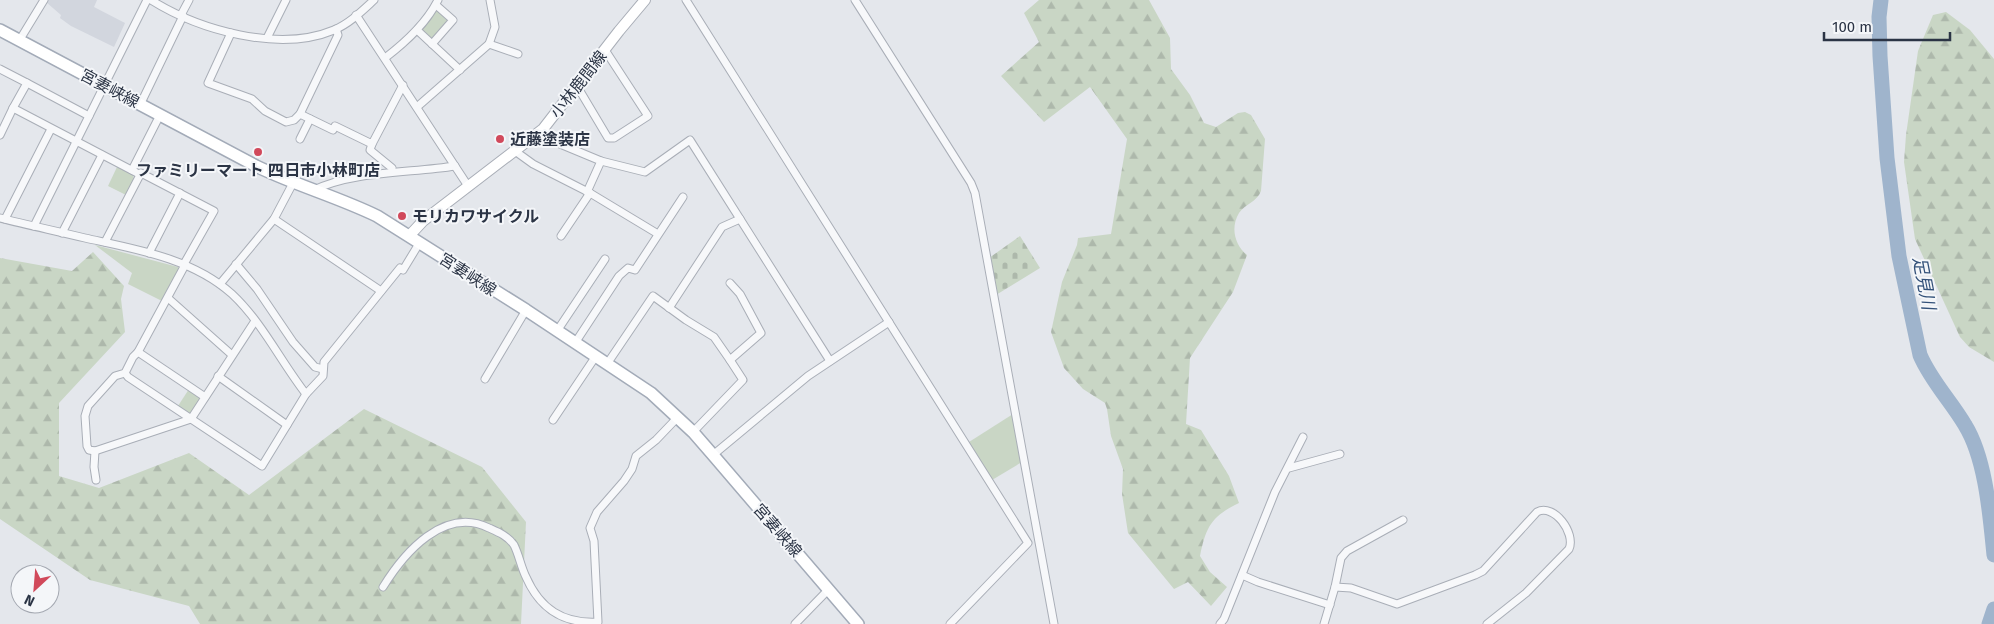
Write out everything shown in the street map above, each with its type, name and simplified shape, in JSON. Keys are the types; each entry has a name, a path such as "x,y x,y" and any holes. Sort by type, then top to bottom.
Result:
{"main road":[{"name":"小林鹿間線","path":"410,236 423,221 543,129 645,0"},
{"name":"宮妻峡線","path":"0,30 256,166 293,183 352,204 410,236 651,393 678,417 713,454 858,624"}],"street":[{"path":"19,40 44,0"},
{"path":"34,226 149,0 182,16 231,34 267,38 300,38 336,29 374,0"},
{"path":"140,105 188,0"},
{"path":"267,38 286,0"},
{"path":"417,107 489,44 495,27 490,0"},
{"path":"686,0 1028,544"},
{"path":"855,0 971,183 975,193 1054,624"},
{"path":"385,58 417,30 437,2 453,20 432,44"},
{"path":"356,15 403,84 468,186"},
{"path":"231,34 208,82 252,99 264,111 282,122 292,121 300,114 338,35 336,29"},
{"path":"417,30 460,70"},
{"path":"489,44 518,54"},
{"path":"577,86 608,138 614,138 648,116 605,50"},
{"path":"0,69 90,116"},
{"path":"1,130 27,83"},
{"path":"392,168 370,150 403,84"},
{"path":"13,108 76,142 214,211 138,352 125,372 116,376 88,406 86,412 87,446 89,450 95,451 191,419 255,321"},
{"path":"300,114 332,130 335,126 372,144"},
{"path":"132,170 160,115"},
{"path":"300,139 310,119"},
{"path":"51,129 2,218 149,253 185,265 220,284 242,304 306,394"},
{"path":"543,129 560,144 601,161 645,172 690,140 830,361"},
{"path":"515,151 533,164 589,192 658,234"},
{"path":"62,233 102,155"},
{"path":"561,236 589,192 601,161"},
{"path":"314,190 327,184 361,177 455,166"},
{"path":"105,242 139,174"},
{"path":"220,284 274,219 293,183"},
{"path":"149,253 180,193"},
{"path":"575,342 619,276 628,268 635,270 683,197"},
{"path":"274,219 381,291"},
{"path":"669,308 722,227 740,219"},
{"path":"125,372 128,377 262,466 306,394 323,376 324,362 400,268 403,270 420,242"},
{"path":"557,331 605,259"},
{"path":"236,264 257,289 293,342 315,367 323,369"},
{"path":"730,283 740,294 761,333 730,360"},
{"path":"607,364 653,296 686,320 714,337 743,380 693,432"},
{"path":"168,298 232,355"},
{"path":"485,379 526,310"},
{"path":"713,454 808,376 889,322"},
{"path":"138,352 205,397"},
{"path":"553,420 596,356"},
{"path":"218,376 287,425"},
{"path":"383,587 409,551 438,529 456,523 481,524 505,536 514,545 526,578 536,596 548,610 572,621 598,622 594,541 590,528 597,512 632,469 636,456 656,440 678,417"},
{"path":"1220,624 1224,619 1275,492 1303,437"},
{"path":"95,451 94,467 96,480"},
{"path":"1288,468 1340,454"},
{"path":"1335,587 1352,588 1397,604 1481,573 1537,512 1546,510 1552,512 1568,530 1571,542 1569,549 1526,593 1487,624"},
{"path":"1324,624 1335,587 1340,558 1346,551 1403,520"},
{"path":"950,624 1038,534"},
{"path":"1242,575 1330,605"},
{"path":"795,624 829,589"}],"shaded area":[{"path":"47,0 97,0 94,7 125,23 114,47 71,26 60,18 61,15 46,2"}],"green space":[{"path":"1039,0 1149,0 1170,38 1171,69 1190,95 1204,123 1216,127 1238,113 1245,112 1251,115 1265,139 1261,191 1257,198 1239,213 1234,230 1239,246 1247,255 1233,292 1190,358 1186,424 1201,430 1229,476 1239,503 1216,518 1208,529 1202,546 1200,556 1210,572 1227,587 1211,606 1188,582 1174,589 1128,533 1122,494 1123,469 1111,436 1105,403 1083,389 1064,368 1051,332 1062,282 1078,238 1111,234 1127,139 1090,87 1044,122 1001,76 1039,42 1024,13"},
{"path":"438,10 447,18 447,22 434,38 430,39 421,28 434,11"},
{"path":"1946,12 1970,30 1994,59 1994,362 1969,347 1960,337 1915,239 1904,162 1918,51 1933,15"},
{"path":"117,167 133,175 134,179 126,195 108,186"},
{"path":"1020,236 1040,268 996,295 989,258"},
{"path":"95,245 178,267 179,270 162,301 128,284 132,273"},
{"path":"93,252 124,286 121,299 125,332 59,403 59,476 99,488 189,453 249,495 364,409 482,467 526,522 521,624 200,624 189,606 90,580 0,519 0,258 72,271"},
{"path":"189,389 201,399 192,413 178,406"},
{"path":"1013,414 1022,462 992,480 969,442"}],"waterway":[{"name":"足見川","path":"1881,0 1879,17 1880,56 1887,158 1899,256 1920,355 1930,374 1965,425 1978,454 1986,488 1994,555"},
{"name":"足見川","path":"1989,624 1994,609"}],"place":[{"name":"近藤塗装店","path":"500,139"},
{"name":"ファミリーマート 四日市小林町店","path":"258,152"},
{"name":"モリカワサイクル","path":"402,216"}]}
